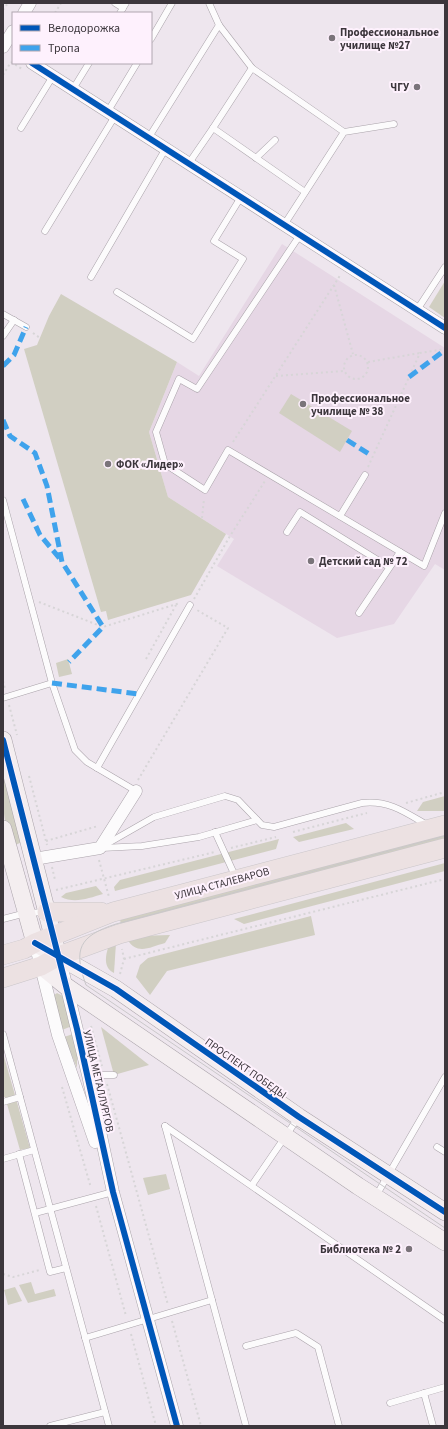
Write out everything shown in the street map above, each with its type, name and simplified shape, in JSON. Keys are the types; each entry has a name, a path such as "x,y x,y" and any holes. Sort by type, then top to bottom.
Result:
{"main road":[{"name":"УЛИЦА СТАЛЕВАРОВ","path":"3,955 24,949 53,935 113,912 438,826"},
{"name":"УЛИЦА СТАЛЕВАРОВ","path":"3,978 41,966 58,956 119,934 445,848"},
{"path":"47,912 113,912"}],"street":[{"path":"25,12 30,3"},
{"path":"7,48 12,34"},
{"path":"34,64 445,328"},
{"name":"УЛИЦА МЕТАЛЛУРГОВ","path":"3,740 88,1076 112,1192"},
{"path":"34,859 100,848 134,790"},
{"name":"УЛИЦА МЕТАЛЛУРГОВ","path":"3,829 35,943 58,1034 112,1192 177,1426"},
{"name":"ПРОСПЕКТ ПОБЕДЫ","path":"35,943 116,989 299,1117 445,1212"},
{"path":"41,966 66,987 375,1197 445,1242"}],"lane":[{"path":"115,3 123,8"},
{"path":"152,37 172,3"},
{"path":"209,3 219,26 252,68 344,132 394,124"},
{"path":"149,137 219,26"},
{"path":"73,89 88,64"},
{"path":"45,231 112,114 137,64"},
{"path":"190,163 252,68"},
{"path":"21,128 53,76"},
{"path":"213,128 305,192"},
{"path":"284,225 344,132"},
{"path":"256,158 275,140"},
{"path":"91,277 166,148"},
{"path":"117,292 193,339 243,259 214,241 241,197"},
{"path":"300,235 197,389 178,379 156,432 165,464 205,490 228,450 424,566 445,513"},
{"path":"417,310 445,267"},
{"path":"3,314 26,327"},
{"path":"3,336 14,320"},
{"path":"340,516 365,475"},
{"path":"3,500 52,683 75,750 87,762 134,790"},
{"path":"287,532 300,512 389,567"},
{"path":"359,613 400,552"},
{"path":"97,768 189,603"},
{"path":"3,698 52,683"},
{"path":"100,848 154,817 225,796 238,800 262,825 274,827 362,803 377,801 393,806 438,826"},
{"path":"100,848 142,846 199,837 257,820"},
{"path":"215,832 236,879"},
{"path":"3,919 26,913 47,912"},
{"path":"3,1034 109,1426"},
{"path":"88,1076 114,1075"},
{"path":"375,1197 445,1077"},
{"path":"438,1089 445,1093"},
{"path":"3,1102 20,1097"},
{"path":"252,1185 299,1117"},
{"path":"246,1426 166,1126 445,1320"},
{"path":"437,1146 445,1152"},
{"path":"3,1159 34,1150"},
{"path":"19,1154 50,1272 66,1268"},
{"path":"35,1213 112,1192"},
{"path":"85,1338 212,1300"},
{"path":"246,1346 296,1334 318,1347 340,1426"},
{"path":"390,1403 445,1387"},
{"path":"424,1393 434,1426"},
{"path":"50,1426 105,1412"}],"path":[{"path":"3,10 8,3"},
{"path":"56,12 61,3"},
{"path":"3,75 12,62"},
{"path":"228,450 342,273"},
{"path":"334,285 353,354"},
{"path":"368,362 445,349"},
{"path":"276,376 344,371 351,378 361,379 368,371 368,362 361,355 353,354 345,361 344,371"},
{"path":"365,475 420,354"},
{"path":"189,603 194,598 230,536 270,475"},
{"path":"202,518 205,490"},
{"path":"30,598 103,627 182,602"},
{"path":"189,603 194,598"},
{"path":"134,790 228,628 189,603"},
{"path":"146,659 176,605"},
{"path":"292,833 445,792"},
{"path":"46,841 98,827 102,821"},
{"path":"57,889 277,836"},
{"path":"124,958 445,879"},
{"path":"91,1026 201,1426"},
{"path":"3,1274 13,1277 49,1267"}],"shaded area":[{"name":"Профессиональное училище № 38","path":"282,244 445,348 445,570 435,564 394,624 337,638 217,566 234,539 168,497 149,432 177,362 199,376"},
{"path":"445,281 445,318 429,307"},
{"name":"ФОК «Лидер»","path":"61,294 177,362 149,432 168,497 226,534 191,595 108,620 106,611 101,612 24,349 37,345 49,316"},
{"path":"291,394 352,431 340,452 279,413"},
{"path":"68,659 72,674 59,677 56,663"},
{"path":"3,766 22,837 20,843 15,845 7,828 3,807"},
{"path":"445,796 445,811 417,811 423,802"},
{"path":"346,823 354,829 299,842 293,837"},
{"path":"445,832 445,840 121,927 120,918"},
{"path":"279,839 276,849 115,891 114,887 120,880"},
{"path":"445,863 445,871 244,924 234,919"},
{"path":"96,886 103,894 87,899 77,900 61,897 66,893"},
{"path":"311,916 315,935 167,971 150,995 136,977 140,965 148,958"},
{"path":"170,935 165,943 144,949 135,947 127,939 138,936"},
{"path":"116,943 114,973 107,966 106,955 108,948"},
{"path":"57,993 63,996 72,1026 62,1030 53,996"},
{"path":"101,1027 149,1065 114,1075"},
{"path":"73,1034 77,1052 77,1068 64,1037"},
{"path":"3,1053 30,1148 20,1150 5,1097 3,1097"},
{"path":"166,1174 170,1189 148,1195 143,1178"},
{"path":"31,1282 35,1294 54,1289 56,1296 28,1303 19,1285"},
{"path":"15,1287 22,1301 8,1305 4,1290"}],"tram line":[{"path":"445,836 116,924 94,934 87,939 82,946 80,953 82,973 86,985 445,1228"}],"marked path":[{"path":"3,366 14,355 26,327"},
{"path":"409,377 445,350"},
{"path":"3,420 10,436 35,453 47,486 62,562 103,627 69,662"},
{"path":"347,440 372,456"},
{"path":"23,499 40,535 61,560"},
{"path":"52,683 139,694"}],"cycle path":[{"path":"34,64 445,328"},
{"path":"3,740 77,1029 113,1192 177,1426"},
{"path":"35,943 116,989 299,1117 445,1212"}],"place":[{"name":"Профессиональное училище №27","path":"332,38"},
{"name":"ЧГУ","path":"417,87"},
{"name":"Профессиональное училище № 38","path":"303,404"},
{"name":"ФОК «Лидер»","path":"108,464"},
{"name":"Детский сад № 72","path":"311,561"},
{"name":"Библиотека № 2","path":"409,1249"}]}
